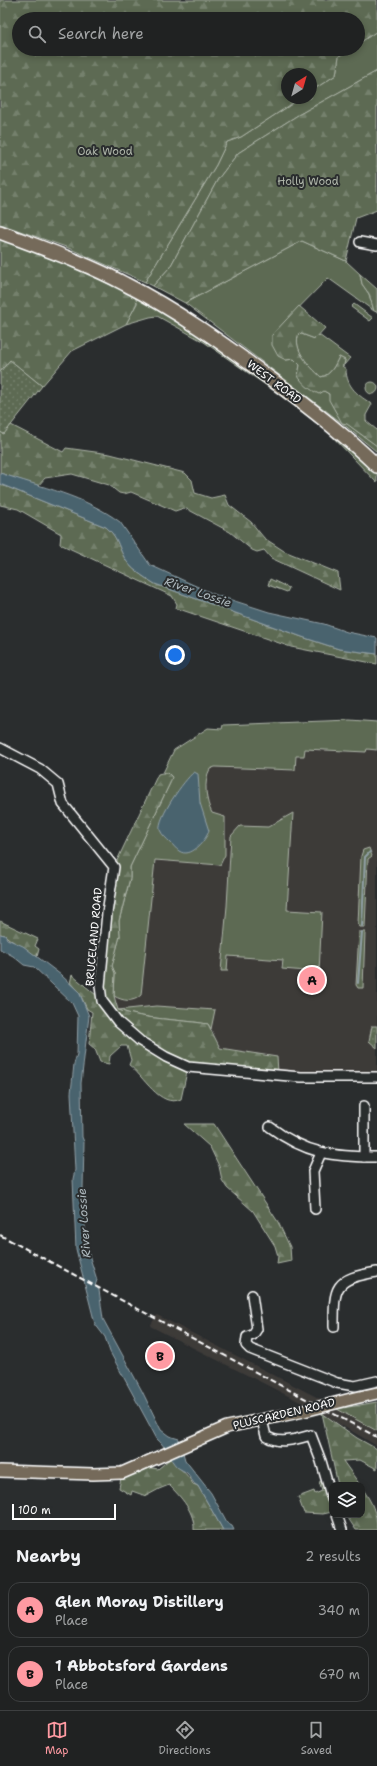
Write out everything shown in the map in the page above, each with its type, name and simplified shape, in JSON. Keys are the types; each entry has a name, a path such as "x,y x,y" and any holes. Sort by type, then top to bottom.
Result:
{"highway":[{"name":"WEST ROAD","path":"0,232 54,252 124,283 207,331 337,429 377,466"}],"main road":[{"name":"PLUSCARDEN ROAD","path":"0,1471 92,1474 122,1473 156,1460 193,1441 227,1427 377,1393"}],"street":[{"path":"360,242 377,245"},
{"name":"BRUCELAND ROAD","path":"0,748 40,769 58,784 63,804 114,867 107,913 100,986 102,1001 118,1022 129,1032 140,1041 166,1057 188,1067 301,1077 377,1077"},
{"path":"364,1106 364,1157"},
{"path":"270,1127 288,1141 321,1153 345,1157 377,1157"},
{"path":"315,1209 312,1171 321,1153"},
{"path":"334,1327 334,1297 338,1286 347,1279 377,1272"},
{"path":"252,1295 257,1329 253,1335 247,1338 246,1345 250,1349 337,1383 355,1386 377,1381"},
{"path":"262,1420 266,1436 273,1441 294,1439 311,1435 321,1461 329,1489"},
{"path":"338,1518 342,1530"}],"shaded area":[{"path":"350,720 377,722 377,1077 210,1068 121,1020 109,998 119,869 208,728 222,729 223,725"},
{"path":"157,1315 330,1404 377,1431 377,1446 312,1408 150,1326"}],"green space":[{"name":"Oak Wood","path":"0,0 377,0 377,31 365,39 365,12 12,12 12,56 339,56 336,75 317,87 317,68 281,68 281,104 292,104 241,137 227,142 216,165 145,282 66,247 0,224"},
{"path":"377,31 377,71 298,115 238,153 218,179 170,267 153,286 145,282 216,165 227,142 241,137 292,104 317,104 317,87 336,75 339,56 365,56 365,39"},
{"name":"Holly Wood","path":"377,71 377,210 356,218 346,261 302,241 185,303 153,286 170,267 218,179 238,153 298,115"},
{"path":"0,238 52,258 135,296 137,303 126,324 72,351 42,386 10,360 0,372"},
{"path":"302,241 346,261 360,274 362,284 369,294 374,311 328,278 272,335 286,360 294,359 300,365 298,376 329,394 335,411 355,430 377,446 377,452 342,423 185,303"},
{"path":"360,274 377,289 377,312 374,311 369,294 362,284"},
{"path":"135,296 163,309 331,430 377,472 377,483 328,432 277,393 204,342 157,316 126,324 137,303"},
{"path":"354,304 373,318 370,321 351,307"},
{"path":"299,306 325,328 315,339 299,333 297,339 298,345 303,357 321,377 330,372 339,357 345,360 344,365 342,366 346,369 348,381 351,386 362,398 372,404 366,415 366,421 377,430 377,446 347,424 342,423 329,400 329,394 324,391 319,394 304,384 298,376 300,365 294,359 286,360 278,356 272,345 272,335"},
{"path":"299,333 315,339 319,335 350,358 344,365 345,360 339,357 330,372 321,377 307,363 300,351 297,339"},
{"path":"10,360 42,386 4,434 0,432 0,372"},
{"path":"372,382 376,384 378,388 376,392 372,394 368,392 366,388 368,384"},
{"path":"11,425 63,452 66,448 110,454 185,473 192,480 195,493 211,498 225,495 229,505 251,522 264,538 284,551 338,573 340,590 271,558 264,550 257,552 252,550 230,532 184,508 175,511 131,492 124,494 119,493 109,485 72,474 45,478 38,486 0,473 0,432 4,433"},
{"path":"0,484 106,527 115,537 124,557 130,565 155,584 339,649 377,654 377,664 291,647 176,608 177,604 172,596 60,544 61,534 18,509 0,505"},
{"path":"270,579 289,588 287,592 268,585"},
{"path":"350,720 377,722 377,750 367,749 366,752 305,749 304,756 296,756 295,770 215,767 210,769 206,785 208,803 212,813 225,817 225,855 220,865 155,860 141,995 138,998 131,1000 121,999 114,996 115,973 112,966 120,936 119,921 130,879 130,867 170,783 168,773 163,773 174,750 208,728 222,729 223,725"},
{"path":"168,773 172,777 130,867 130,878 119,921 120,936 112,966 115,973 114,996 118,1010 151,1018 208,1024 220,1048 277,1057 278,1072 188,1067 181,1099 173,1101 166,1099 152,1090 129,1065 131,1060 127,1046 121,1046 110,1056 109,1064 100,1062 95,1049 89,1044 92,1012 87,1009 79,992 70,983 72,975 102,1000 114,867 158,774"},
{"path":"293,813 287,910 322,912 319,972 282,969 283,960 228,956 227,971 221,971 231,836 240,826 268,827"},
{"path":"369,848 372,856 368,859 365,927 360,927 358,924 361,856 363,850"},
{"path":"0,921 38,939 35,946 39,949 37,957 10,940 5,935 0,934"},
{"path":"359,932 365,932 363,988 358,988 356,985"},
{"path":"156,1006 215,1010 211,1029 208,1024 151,1018 118,1010"},
{"path":"372,1026 377,1026 377,1048 369,1041"},
{"path":"184,1124 214,1124 278,1222 290,1247 291,1261 277,1264 278,1256 275,1246 253,1211 227,1188 222,1180 219,1166 210,1147"},
{"path":"377,1402 377,1431 337,1409"},
{"path":"322,1413 357,1438 377,1449 377,1469 360,1460 343,1461 358,1482 337,1482"},
{"path":"171,1458 193,1484 198,1486 223,1530 194,1530 194,1523 190,1511 169,1485 146,1496 132,1491 131,1495 119,1488 122,1473 140,1466 158,1469"},
{"path":"325,1481 329,1499 329,1513 323,1514 304,1513 298,1497 314,1491 315,1494 322,1491 319,1482"},
{"path":"365,1492 373,1508 377,1530 356,1530 348,1518 365,1518"}],"water":[{"name":"River Lossie","path":"0,473 62,493 92,505 106,513 120,522 150,565 216,595 269,612 324,624 347,632 377,638 377,654 339,649 155,584 130,565 124,557 115,537 106,527 0,484"},
{"path":"194,772 198,774 200,803 209,831 197,848 188,853 184,853 178,850 163,835 160,830 160,824 172,800"},
{"name":"River Lossie","path":"0,934 5,935 7,939 23,946 61,975 79,992 89,1016 81,1083 82,1137 84,1142 83,1188 86,1245 97,1280 95,1286 99,1290 103,1319 142,1391 161,1430 169,1436 179,1439 185,1460 211,1493 228,1524 232,1526 234,1530 223,1530 198,1486 186,1472 177,1467 163,1445 157,1439 110,1352 105,1337 95,1324 76,1249 73,1179 75,1170 71,1093 74,1064 77,1054 78,1016 72,1003 34,967 24,965 13,956 0,949"}],"waterway":[{"path":"362,926 365,857 370,852"},
{"path":"358,983 362,932"}],"railway":[{"path":"0,1235 377,1437"}],"place":[{"name":"Glen Moray Distillery","path":"312,980"},
{"name":"1 Abbotsford Gardens","path":"160,1356"}]}
